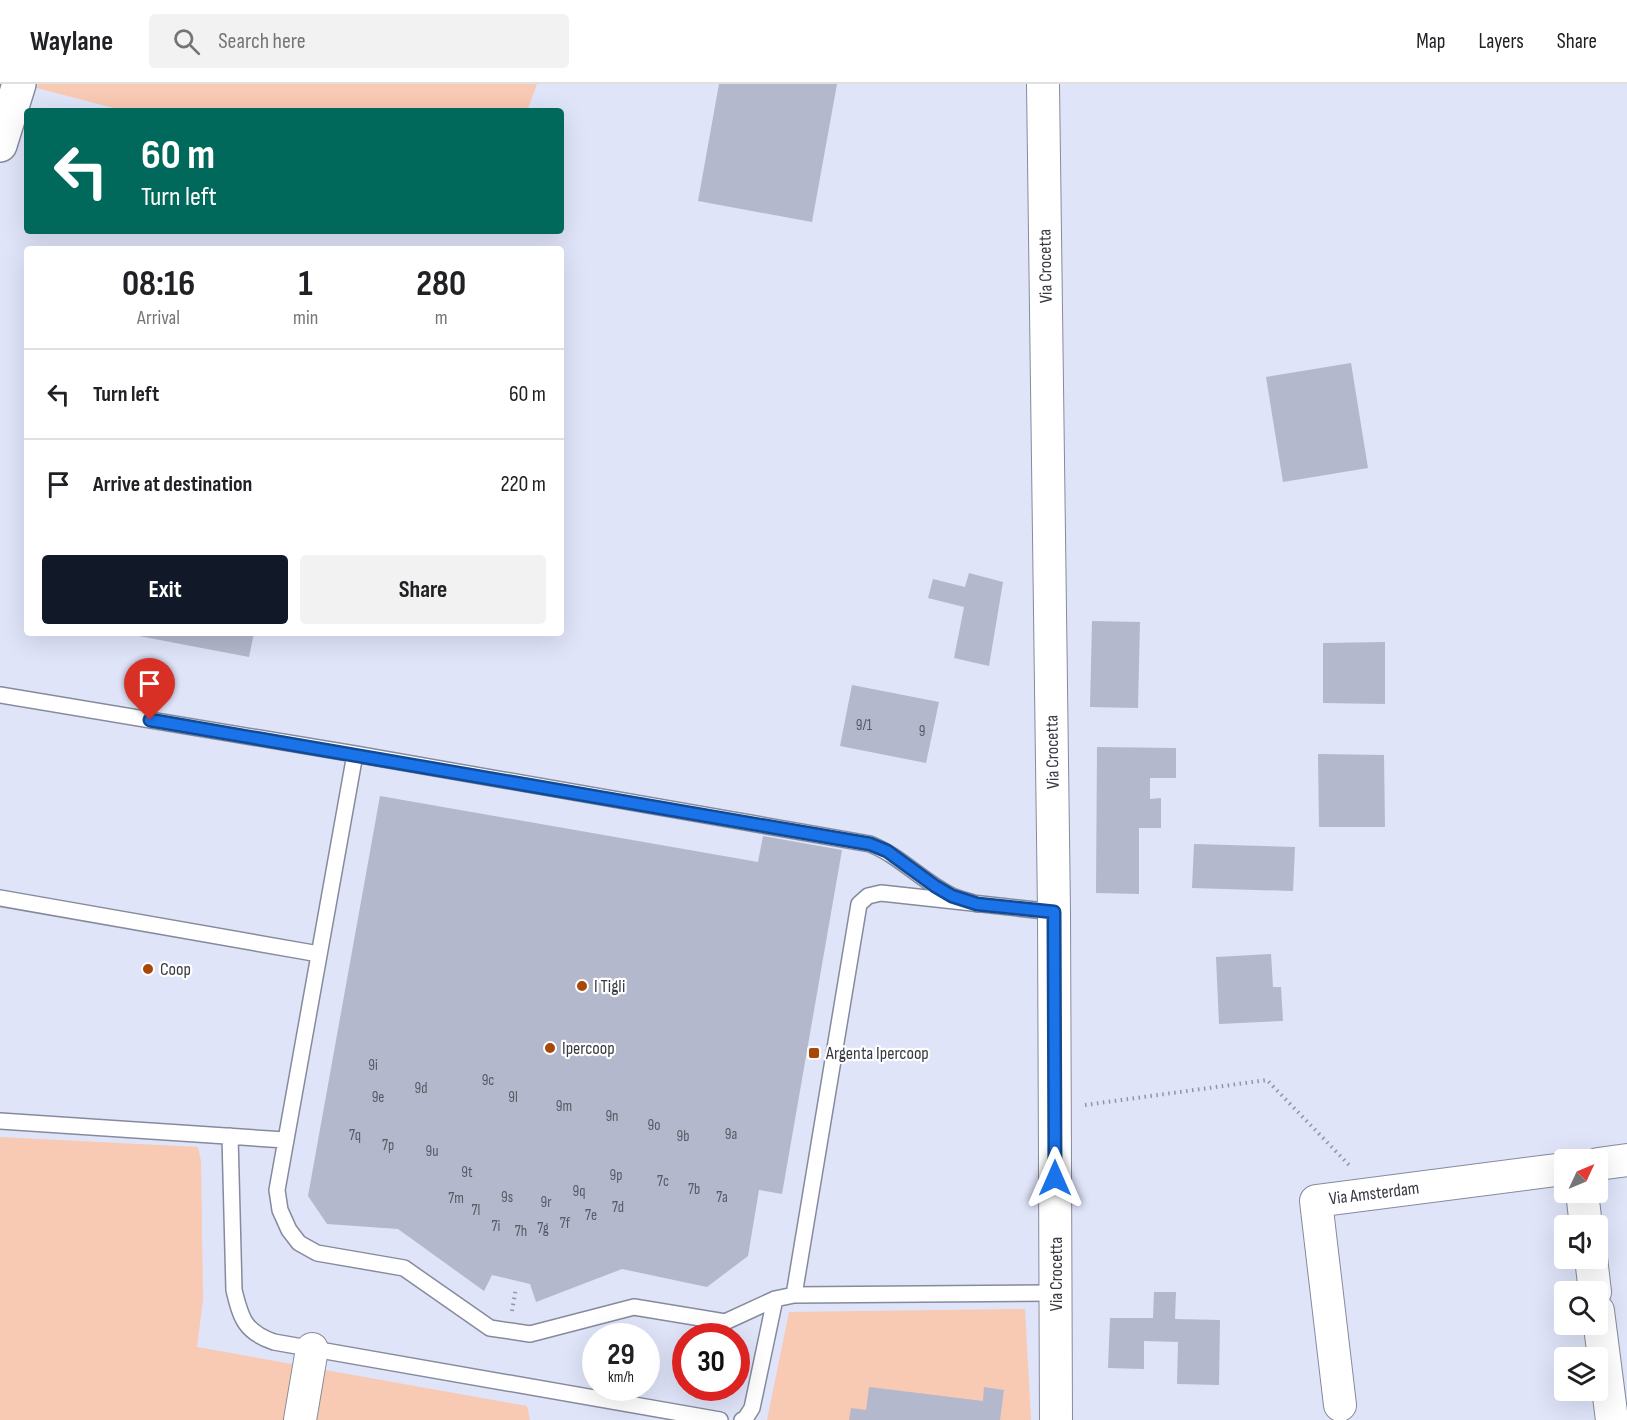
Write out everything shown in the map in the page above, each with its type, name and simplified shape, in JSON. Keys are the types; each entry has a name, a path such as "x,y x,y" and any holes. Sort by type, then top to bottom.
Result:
{"main road":[{"path":"0,145 19,84"}],"street":[{"name":"Via Crocetta","path":"1043,84 1054,912 1056,1420"},
{"path":"1608,1163 1627,1160"},
{"name":"Via Amsterdam","path":"1340,1405 1316,1201 1554,1169"},
{"path":"1601,1335 1612,1420"},
{"path":"300,1420 312,1349"}],"lane":[{"path":"0,696 355,754 870,844 887,851 952,896 977,904"},
{"path":"355,754 277,1190 279,1210 289,1230 299,1243 317,1253 404,1268 490,1328 530,1334 634,1307 725,1322 775,1299 794,1295 1056,1293"},
{"path":"794,1295 860,904 868,896 881,893 1054,912"},
{"path":"0,898 319,954"},
{"path":"0,1121 285,1140"},
{"path":"230,1136 234,1290 239,1312 246,1325 258,1336 274,1342 312,1349 720,1420"},
{"path":"742,1420 752,1408 775,1299"}],"path":[{"path":"1055,1109 1267,1080 1377,1193"}],"shaded area":[{"path":"38,84 537,84 528,108 114,108 37,88"},
{"path":"0,1137 198,1147 201,1161 203,1299 197,1347 527,1406 530,1420 0,1420"},
{"path":"1025,1309 1031,1420 767,1420 789,1312"}],"building":[{"path":"719,84 837,84 812,222 698,201"},
{"path":"1351,363 1368,468 1283,482 1266,377"},
{"path":"969,573 1003,582 989,666 954,658 964,607 928,598 933,579 965,587"},
{"path":"1092,621 1140,622 1138,708 1090,707"},
{"path":"139,636 253,636 249,657"},
{"path":"1385,642 1385,704 1323,703 1323,643"},
{"path":"852,685 939,702 926,763 840,746"},
{"path":"1097,747 1176,748 1176,778 1150,778 1150,799 1161,798 1161,828 1139,828 1139,894 1096,893"},
{"path":"1318,754 1384,755 1385,827 1319,827"},
{"name":"I Tigli","path":"380,796 758,862 763,836 842,850 782,1194 759,1190 748,1256 707,1287 622,1269 536,1302 530,1284 492,1275 484,1291 398,1229 327,1224 308,1196"},
{"path":"1194,844 1295,847 1293,891 1192,888"},
{"path":"1271,954 1273,987 1281,987 1283,1021 1219,1024 1216,957"},
{"path":"1154,1292 1176,1292 1175,1319 1220,1320 1219,1385 1177,1384 1178,1342 1144,1341 1144,1369 1108,1368 1110,1318 1153,1318"},
{"path":"869,1387 983,1401 984,1387 1004,1390 1000,1420 849,1420 851,1408 866,1410"}],"place":[{"name":"Coop","path":"148,969"},
{"name":"I Tigli","path":"582,986"},
{"name":"Ipercoop","path":"550,1048"},
{"name":"Argenta Ipercoop","path":"814,1053"}],"route":[{"path":"150,720 838,837 870,844 887,851 952,896 977,904 1054,912 1055,1178"}]}
